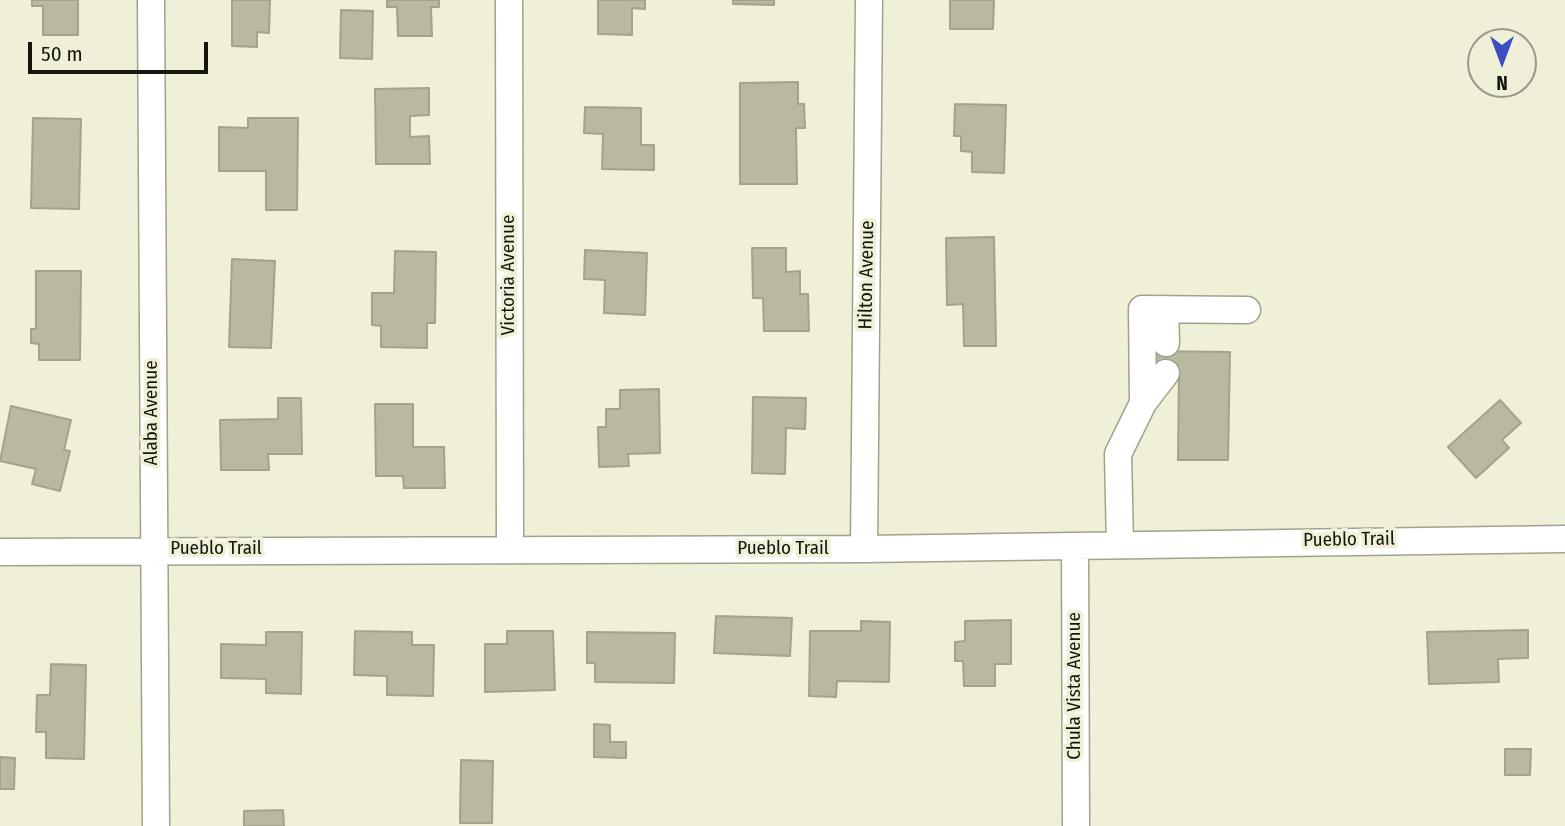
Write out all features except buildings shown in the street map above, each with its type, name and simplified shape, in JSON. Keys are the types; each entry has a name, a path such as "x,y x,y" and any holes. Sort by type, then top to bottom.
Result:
{"street":[{"name":"Alaba Avenue","path":"151,0 156,826"},
{"name":"Victoria Avenue","path":"509,0 510,549"},
{"name":"Hilton Avenue","path":"864,549 869,0"},
{"path":"1143,403 1142,309 1247,310"},
{"path":"1166,309 1166,343"},
{"path":"1120,545 1118,454 1143,403 1166,373"},
{"name":"Pueblo Trail","path":"0,552 153,549 864,549 1565,539"},
{"name":"Chula Vista Avenue","path":"1075,546 1076,826"}]}
